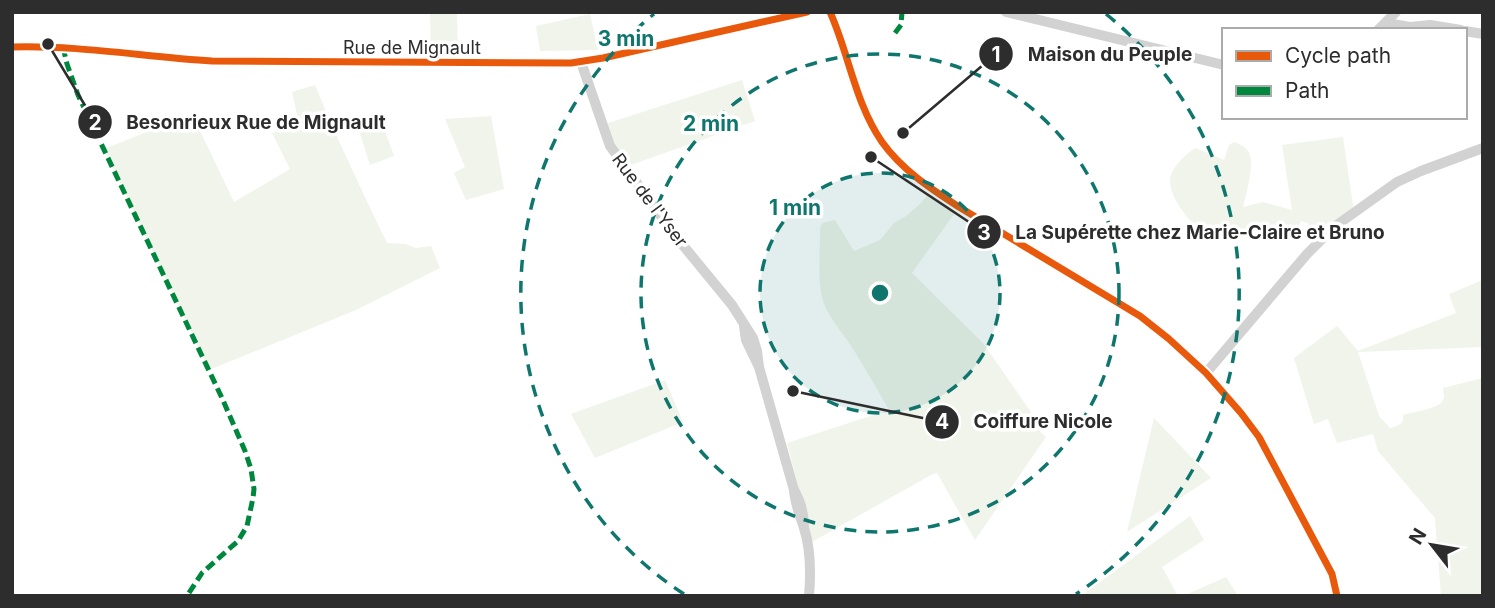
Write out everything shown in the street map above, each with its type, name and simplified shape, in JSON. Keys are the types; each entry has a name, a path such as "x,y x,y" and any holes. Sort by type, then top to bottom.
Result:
{"street":[{"name":"Rue de Mignault","path":"12,47 74,48 166,59 212,61 581,62 807,12"},
{"path":"830,12 867,115 893,156 931,189 1140,316 1169,338 1206,373 1259,437 1332,574 1338,596"},
{"path":"1006,12 1222,65"},
{"path":"1383,26 1396,12"},
{"path":"1383,26 1430,25 1450,28"},
{"name":"Rue de l'Yser","path":"581,62 610,146 677,237 725,295 744,326 746,340 759,367 794,491 804,516 810,562 809,596"},
{"path":"1206,373 1307,254 1334,227 1410,175 1483,148"}],"shaded area":[{"path":"430,12 457,12 458,58 431,58"},
{"path":"590,14 598,50 540,51 536,26"},
{"path":"742,80 755,121 625,167 602,125"},
{"path":"315,85 387,243 416,248 431,246 440,268 356,310 209,370 104,149 192,114 234,202 290,169 272,133 299,124 292,92"},
{"path":"491,116 504,189 466,200 454,173 465,167 445,119"},
{"path":"382,123 394,156 370,165 359,131"},
{"path":"1343,137 1354,212 1316,244 1308,223 1301,221 1296,230 1263,237 1227,238 1210,234 1201,230 1185,215 1171,187 1173,171 1192,150 1196,148 1224,160 1229,145 1234,142 1248,151 1251,163 1243,207 1263,202 1292,210 1282,145"},
{"path":"930,192 957,210 912,273 983,343 1031,412 1031,423 1046,437 975,540 937,473 812,542 787,443 889,410 823,301 820,228 822,223 835,220 854,251 880,240 894,223 920,204"},
{"path":"1483,280 1483,347 1358,352 1379,416 1390,428 1402,423 1403,415 1441,403 1444,397 1443,388 1483,378 1483,596 1441,596 1435,518 1378,451 1373,434 1337,443 1328,419 1314,424 1294,358 1337,326 1358,351 1456,313 1449,294"},
{"path":"665,380 683,422 595,458 571,414"},
{"path":"1154,418 1211,478 1127,532"},
{"path":"1190,516 1204,540 1162,567 1178,596 1081,596"},
{"path":"1226,577 1238,596 1183,596"}],"marked path":[{"path":"895,33 901,25 902,12"},
{"path":"63,47 78,95 222,398 251,469 254,489 247,526 238,541 202,573 187,596"}],"cycle path":[{"path":"12,47 87,49 212,61 571,63 807,12"},
{"path":"830,12 865,111 882,142 908,170 959,207 1140,316 1206,373 1241,413 1259,437 1332,574 1337,596"}],"place":[{"name":"Besonrieux Rue de Mignault","path":"48,44"},
{"name":"Maison du Peuple","path":"903,133"},
{"name":"La Supérette chez Marie-Claire et Bruno","path":"871,157"},
{"name":"Coiffure Nicole","path":"793,391"}]}
